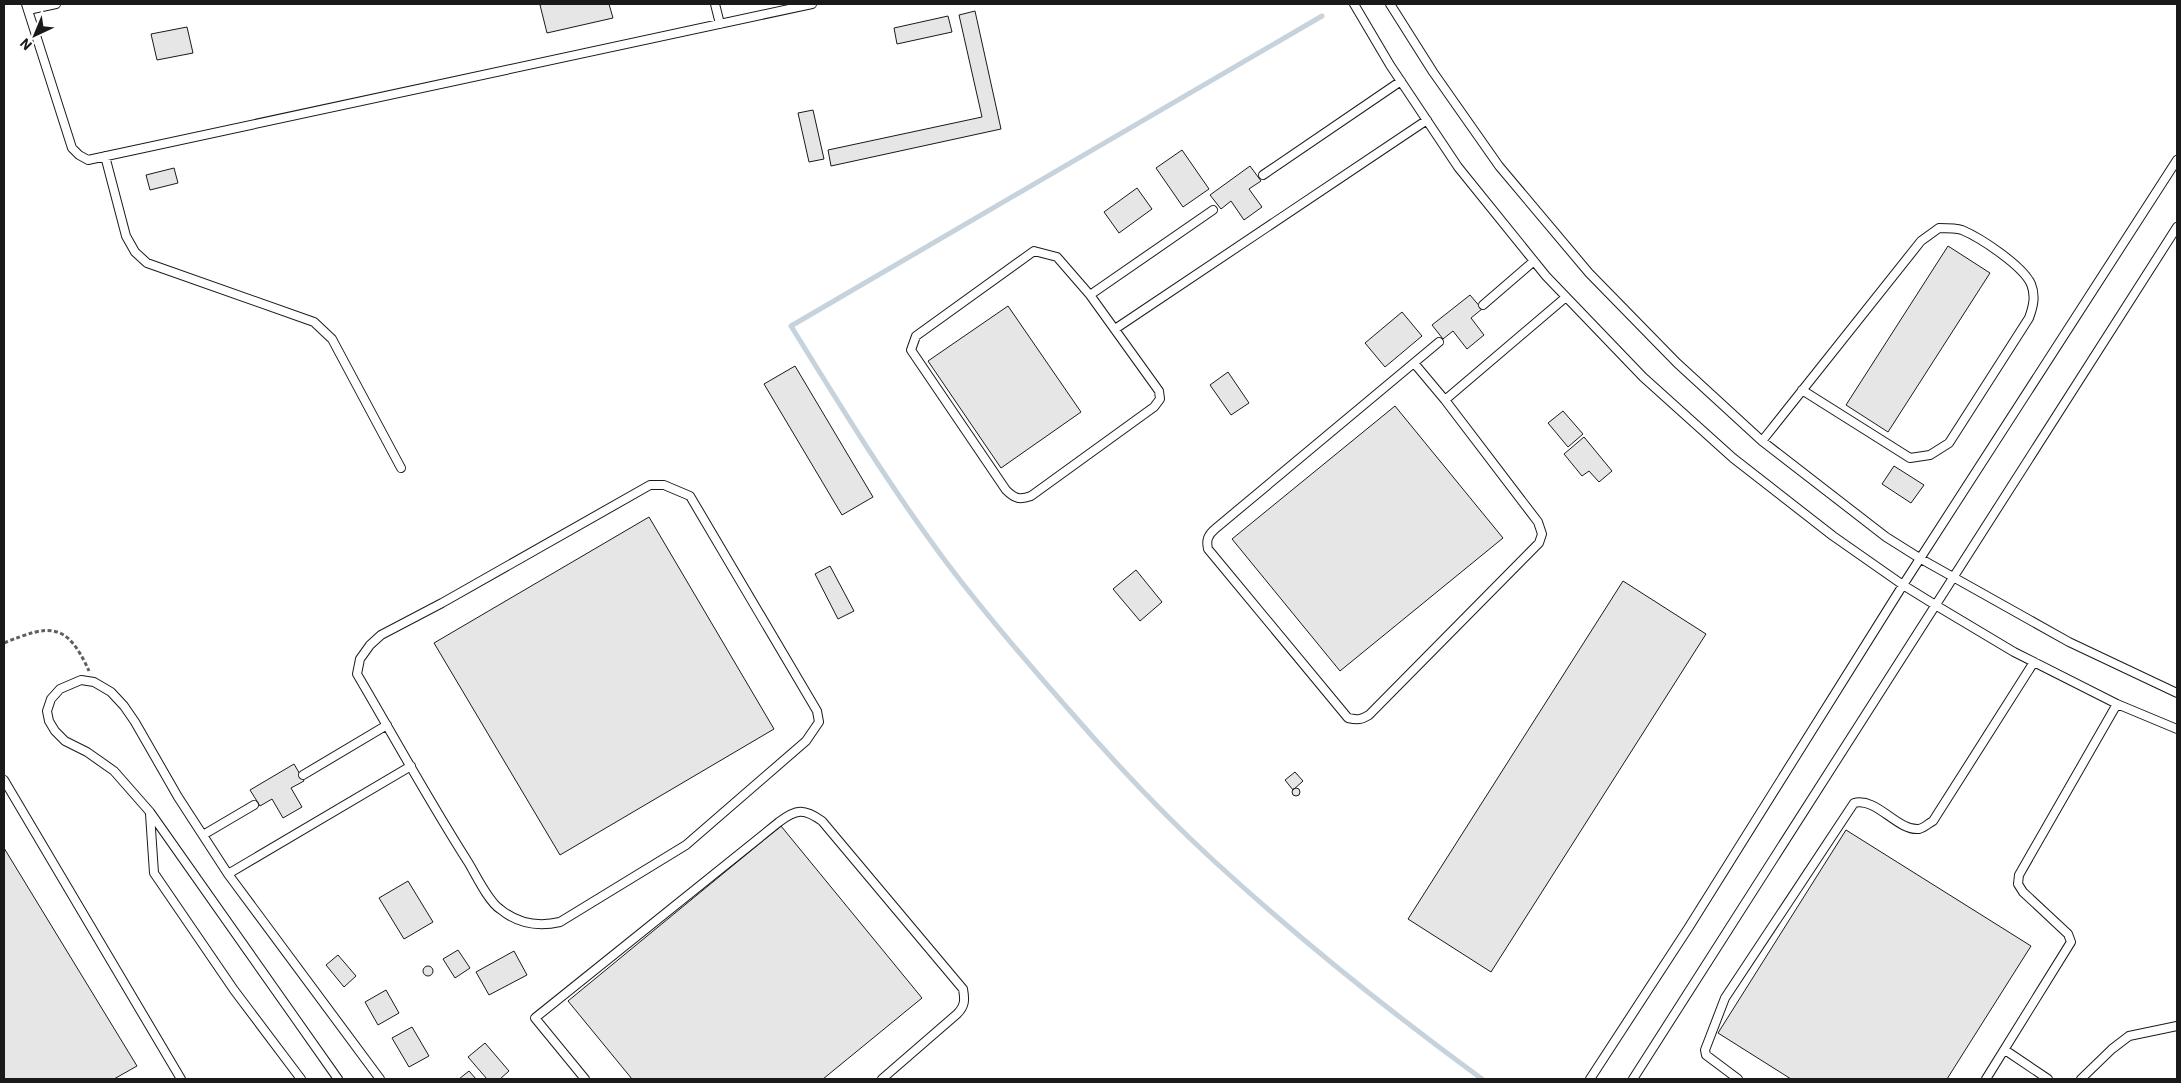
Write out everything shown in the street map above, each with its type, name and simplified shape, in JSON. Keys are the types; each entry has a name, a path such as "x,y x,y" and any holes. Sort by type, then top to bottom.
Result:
{"lane":[{"path":"56,4 27,7 72,148 78,155 88,160 812,4"},
{"path":"715,4 720,24"},
{"path":"1354,4 1401,81 1458,167 1534,261 1642,377 1733,458 1833,536 1903,585 1937,606 2034,662 2117,704 2177,729"},
{"path":"1390,4 1499,166 1589,273 1677,363 1762,441 1886,537 1921,559 2069,642 2177,693"},
{"path":"1263,175 1401,81"},
{"path":"1115,329 1427,120"},
{"path":"105,156 126,236 135,252 147,263 314,322 323,329 332,339 401,468"},
{"path":"1590,1079 1689,927 1903,585 2177,160"},
{"path":"1090,295 1213,210"},
{"path":"1633,1079 1937,606 2177,227"},
{"path":"1762,441 1802,390 1921,241 1939,228 1961,230 2009,259 2024,272 2032,286 2034,303 2029,318 1948,443 1930,455 1910,458 1802,390"},
{"path":"1034,251 1056,257 1090,295 1115,329 1159,391 1160,400 1154,407 1031,496 1021,499 1013,497 1006,490 911,350 916,336 1034,251"},
{"path":"1483,305 1534,261"},
{"path":"1445,400 1566,297"},
{"path":"1414,363 1445,400 1538,522 1542,534 1539,544 1369,715 1363,719 1348,718 1208,549 1207,542 1209,535 1215,529 1439,342"},
{"path":"664,484 690,496 817,711 819,722 806,741 686,845 560,922 544,926 528,924 511,918 497,908 449,832 411,766 357,674 360,659 370,645 381,635 442,603 650,485 664,484"},
{"path":"1738,1079 1706,1055 1705,1050 1725,998 1854,803 1864,801 1911,828 1921,829 1933,821 2034,662"},
{"path":"338,1079 150,812 114,771 87,752 65,741 55,731 49,722 47,711 51,699 60,689 81,680 94,682 111,692 132,717 178,797 228,874 380,1079"},
{"path":"1986,1079 2071,942 2068,934 2023,892 2018,884 2019,875 2117,704"},
{"path":"302,775 387,725"},
{"path":"228,874 411,766"},
{"path":"4,780 181,1079"},
{"path":"203,835 254,805"},
{"path":"585,1079 536,1018 778,822 789,814 800,811 812,814 822,822 963,989 965,1000 958,1014 882,1079"},
{"path":"150,812 154,873 234,990 301,1079"},
{"path":"2081,1079 2112,1048 2129,1036 2177,1026"},
{"path":"2005,1050 2048,1079"}],"path":[{"path":"4,643 29,632 53,629 69,637 81,652 94,682"}],"building":[{"path":"609,4 613,18 547,33 540,5"},
{"path":"975,11 1001,129 831,166 828,150 982,117 959,15"},
{"path":"948,16 952,32 897,44 894,28"},
{"path":"187,27 193,53 157,60 151,34"},
{"path":"813,110 824,159 809,162 798,113"},
{"path":"1182,150 1209,189 1183,207 1156,168"},
{"path":"1250,166 1261,181 1249,189 1262,207 1244,220 1231,201 1221,209 1210,195"},
{"path":"174,168 178,183 150,190 146,175"},
{"path":"1137,188 1152,209 1119,233 1104,212"},
{"path":"1948,246 1990,273 1888,432 1846,405"},
{"path":"1470,295 1482,309 1471,318 1484,335 1467,349 1453,331 1443,339 1432,325"},
{"path":"1008,306 1081,412 1001,468 928,361"},
{"path":"1402,312 1422,336 1385,367 1365,343"},
{"path":"795,366 873,497 842,515 764,384"},
{"path":"1228,372 1249,403 1231,415 1210,385"},
{"path":"1395,406 1503,538 1340,671 1232,539"},
{"path":"1563,411 1583,434 1568,447 1548,423"},
{"path":"1584,437 1612,471 1599,482 1589,471 1582,476 1564,454"},
{"path":"1894,466 1924,485 1911,503 1882,484"},
{"path":"649,517 774,729 560,855 434,643"},
{"path":"830,566 854,611 838,619 815,574"},
{"path":"1136,570 1162,602 1140,621 1113,589"},
{"path":"1623,581 1706,634 1491,972 1408,919"},
{"path":"294,764 304,781 291,788 302,807 283,818 272,799 260,806 250,790"},
{"path":"1295,772 1303,781 1293,790 1285,780"},
{"path":"1296,788 1300,792 1296,796 1292,792"},
{"path":"781,826 922,998 823,1079 632,1079 568,1001"},
{"path":"1846,830 2031,946 1947,1079 1791,1079 1718,1033"},
{"path":"4,848 137,1066 114,1079 4,1079"},
{"path":"408,881 433,922 404,939 379,898"},
{"path":"458,950 470,968 455,978 443,959"},
{"path":"514,951 527,975 489,995 476,972"},
{"path":"338,955 356,976 344,987 326,965"},
{"path":"426,966 430,966 433,971 432,975 426,976 423,973 423,969"},
{"path":"386,990 399,1013 378,1025 365,1002"},
{"path":"412,1027 429,1056 409,1067 392,1038"},
{"path":"485,1043 509,1071 500,1079 487,1079 468,1057"},
{"path":"469,1071 476,1079 459,1079"}],"waterway":[{"path":"1322,16 791,326 844,412 938,551 1002,632 1122,769 1194,843 1278,918 1379,1001 1482,1079"}]}
